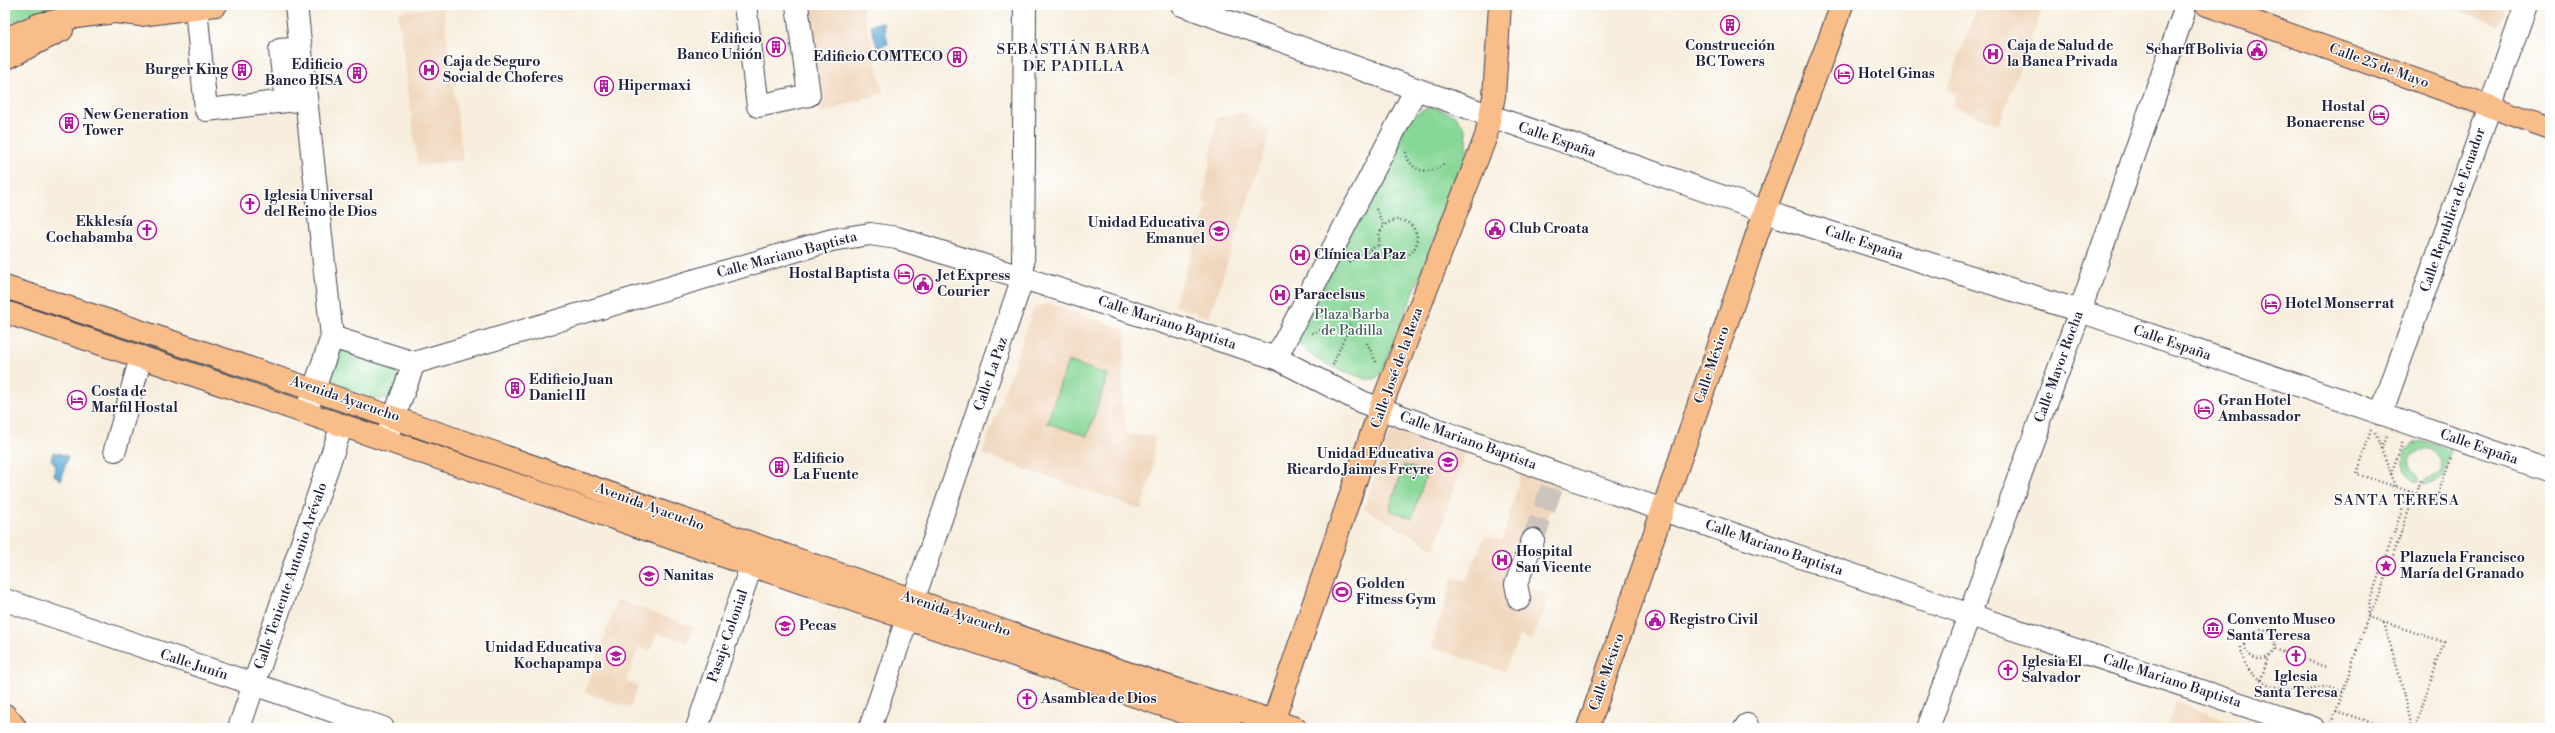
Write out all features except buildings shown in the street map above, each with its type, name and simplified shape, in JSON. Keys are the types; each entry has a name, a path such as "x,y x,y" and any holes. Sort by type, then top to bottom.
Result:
{"main road":[{"name":"Calle José de la Reza","path":"1272,725 1380,409 1486,136 1491,116 1500,5"},
{"name":"Calle México","path":"1588,728 1765,211 1842,5"},
{"name":"Calle 25 de Mayo","path":"2207,5 2550,128"},
{"path":"5,59 56,32 120,22 141,15 206,6"},
{"path":"5,39 40,24 69,18 115,12 141,15"},
{"path":"5,272 65,293 76,309"},
{"name":"Avenida Ayacucho","path":"5,286 314,388 758,545 910,610"},
{"name":"Avenida Ayacucho","path":"5,312 342,424 751,566 910,610 1078,666 1272,725 1295,728"},
{"path":"597,512 605,491"},
{"name":"Avenida Ayacucho","path":"1078,666 1231,728"},
{"path":"5,715 16,728"}],"street":[{"path":"296,5 300,48 296,100 332,337 306,412"},
{"path":"745,5 758,106 809,95 797,5"},
{"name":"Calle La Paz","path":"870,728 1023,277 1025,5"},
{"name":"Calle España","path":"1184,5 1491,116 1765,211 2080,312 2550,471"},
{"name":"Calle Mayor Rocha","path":"1928,728 2080,312 2184,15 2185,5"},
{"name":"Calle Republica de Ecuador","path":"2381,414 2526,5"},
{"path":"206,6 206,110 296,100"},
{"path":"1276,358 1416,89"},
{"name":"Calle Mariano Baptista","path":"414,363 832,240 870,234 897,238 1276,358 1380,409 1556,479 1662,509 2283,723 2323,725"},
{"path":"332,337 414,363 386,439"},
{"path":"115,450 141,357"},
{"name":"Calle Teniente Antonio Arévalo","path":"239,728 342,424"},
{"path":"1519,599 1516,584 1533,540"},
{"name":"Pasaje Colonial","path":"697,728 758,545"},
{"name":"Calle Junín","path":"5,600 383,728"}],"path":[{"path":"1405,147 1408,161 1418,170 1432,171 1444,164"},
{"path":"1374,204 1384,227"},
{"path":"1394,221 1406,222 1415,230 1417,244 1408,255 1397,258 1386,254 1380,244 1381,232 1384,227 1394,221"},
{"path":"1347,263 1380,244"},
{"path":"1333,365 1350,324"},
{"path":"1367,343 1377,364"},
{"path":"2396,486 2373,426 2357,474 2436,500 2454,450"},
{"path":"2391,474 2406,433"},
{"path":"2368,617 2377,602 2421,479"},
{"path":"2323,725 2336,711 2343,692 2368,617 2370,600 2409,491"},
{"path":"2368,617 2444,642 2415,728"},
{"path":"2384,623 2399,674 2411,728"},
{"path":"2272,633 2274,627"},
{"path":"2261,680 2268,657 2275,649 2275,638 2272,633 2263,628 2258,628 2248,633 2245,643 2247,652 2254,658 2268,657"},
{"path":"2241,647 2246,667 2261,680 2279,689 2309,690 2327,687 2343,692"},
{"path":"2275,649 2326,667"},
{"path":"2336,711 2388,728"}],"shaded area":[{"path":"803,5 862,5 883,93 821,113"},
{"name":"Caja de Salud de la Banca Privada","path":"1978,5 2044,5 1999,124 1952,106 1957,93 1947,89"},
{"path":"2445,5 2507,5 2499,26"},
{"name":"Caja de Seguro Social de Choferes","path":"443,6 463,160 418,166 398,12"},
{"name":"Unidad Educativa Emanuel","path":"1242,112 1272,128 1209,318 1174,305 1208,204 1203,202 1217,118"},
{"path":"1049,303 1126,330 1122,403 1127,434 1154,436 1153,474 1141,509 982,454 1034,307"},
{"path":"1394,428 1465,452 1435,549 1364,508 1388,436"},
{"name":"Hospital San Vicente","path":"1521,473 1560,486 1520,583 1551,596 1531,641 1520,635 1504,672 1431,647 1453,577 1466,581 1485,536 1502,540"},
{"name":"Unidad Educativa Kochapampa","path":"617,600 694,627 688,644 657,633 650,651 639,647 626,681 638,686 630,708 585,692"},
{"path":"2175,702 2247,728 2166,728"}],"green space":[{"path":"5,5 89,5 49,10 5,24"},
{"name":"Plaza Barba de Padilla","path":"1430,107 1451,114 1463,125 1467,140 1465,162 1381,374 1375,379 1366,379 1316,359 1301,346 1298,338 1407,118"},
{"path":"5,296 290,391 288,396 5,304"},
{"path":"343,350 394,367 400,379 392,397 376,399 356,394 346,390 332,379 328,372 336,354"},
{"path":"1068,361 1108,375 1087,436 1047,423"},
{"path":"328,404 377,421 375,426 326,409"},
{"path":"2421,441 2451,451 2441,478 2435,482 2423,484 2424,480 2438,474 2441,465 2439,456 2428,449 2423,448 2411,456 2410,466 2419,478 2417,482 2411,478 2407,472 2404,460 2405,454 2409,448"},
{"path":"1404,465 1427,472 1412,518 1389,510"}],"water":[{"path":"883,22 888,44 877,47 871,25"},
{"path":"53,452 68,456 61,480 54,475 55,464 51,460"}],"tunnel":[{"path":"1533,540 1553,484"}],"place":[{"name":"Construcción BC Towers","path":"1730,25"},
{"name":"Edificio Banco Unión","path":"776,47"},
{"name":"Scharff Bolivia","path":"2257,50"},
{"name":"Caja de Salud de la Banca Privada","path":"1993,54"},
{"name":"Edificio COMTECO","path":"957,57"},
{"name":"Burger King","path":"242,70"},
{"name":"Caja de Seguro Social de Choferes","path":"429,70"},
{"name":"Edificio Banco BISA","path":"357,73"},
{"name":"Hotel Ginas","path":"1844,74"},
{"name":"Hipermaxi","path":"604,86"},
{"name":"Hostal Bonaerense","path":"2379,115"},
{"name":"New Generation Tower","path":"69,123"},
{"name":"Iglesia Universal del Reino de Dios","path":"250,204"},
{"name":"Club Croata","path":"1495,229"},
{"name":"Ekklesía Cochabamba","path":"147,230"},
{"name":"Unidad Educativa Emanuel","path":"1219,231"},
{"name":"Clínica La Paz","path":"1300,255"},
{"name":"Hostal Baptista","path":"904,274"},
{"name":"Jet Express Courier","path":"923,284"},
{"name":"Paracelsus","path":"1280,295"},
{"name":"Hotel Monserrat","path":"2271,304"},
{"name":"Edificio Juan Daniel II","path":"515,388"},
{"name":"Costa de Marfil Hostal","path":"77,400"},
{"name":"Gran Hotel Ambassador","path":"2204,409"},
{"name":"Unidad Educativa Ricardo Jaimes Freyre","path":"1448,462"},
{"name":"Edificio La Fuente","path":"779,467"},
{"name":"Hospital San Vicente","path":"1502,560"},
{"name":"Plazuela Francisco María del Granado","path":"2386,566"},
{"name":"Nanitas","path":"649,576"},
{"name":"Golden Fitness Gym","path":"1342,592"},
{"name":"Registro Civil","path":"1655,620"},
{"name":"Pecas","path":"785,626"},
{"name":"Convento Museo Santa Teresa","path":"2213,628"},
{"name":"Unidad Educativa Kochapampa","path":"616,656"},
{"name":"Iglesia Santa Teresa","path":"2296,656"},
{"name":"Iglesia El Salvador","path":"2008,670"},
{"name":"Asamblea de Dios","path":"1027,699"}],"district":[{"name":"SEBASTIÁN BARBA DE PADILLA","path":"1074,58"},
{"name":"SANTA TERESA","path":"2397,500"}]}
